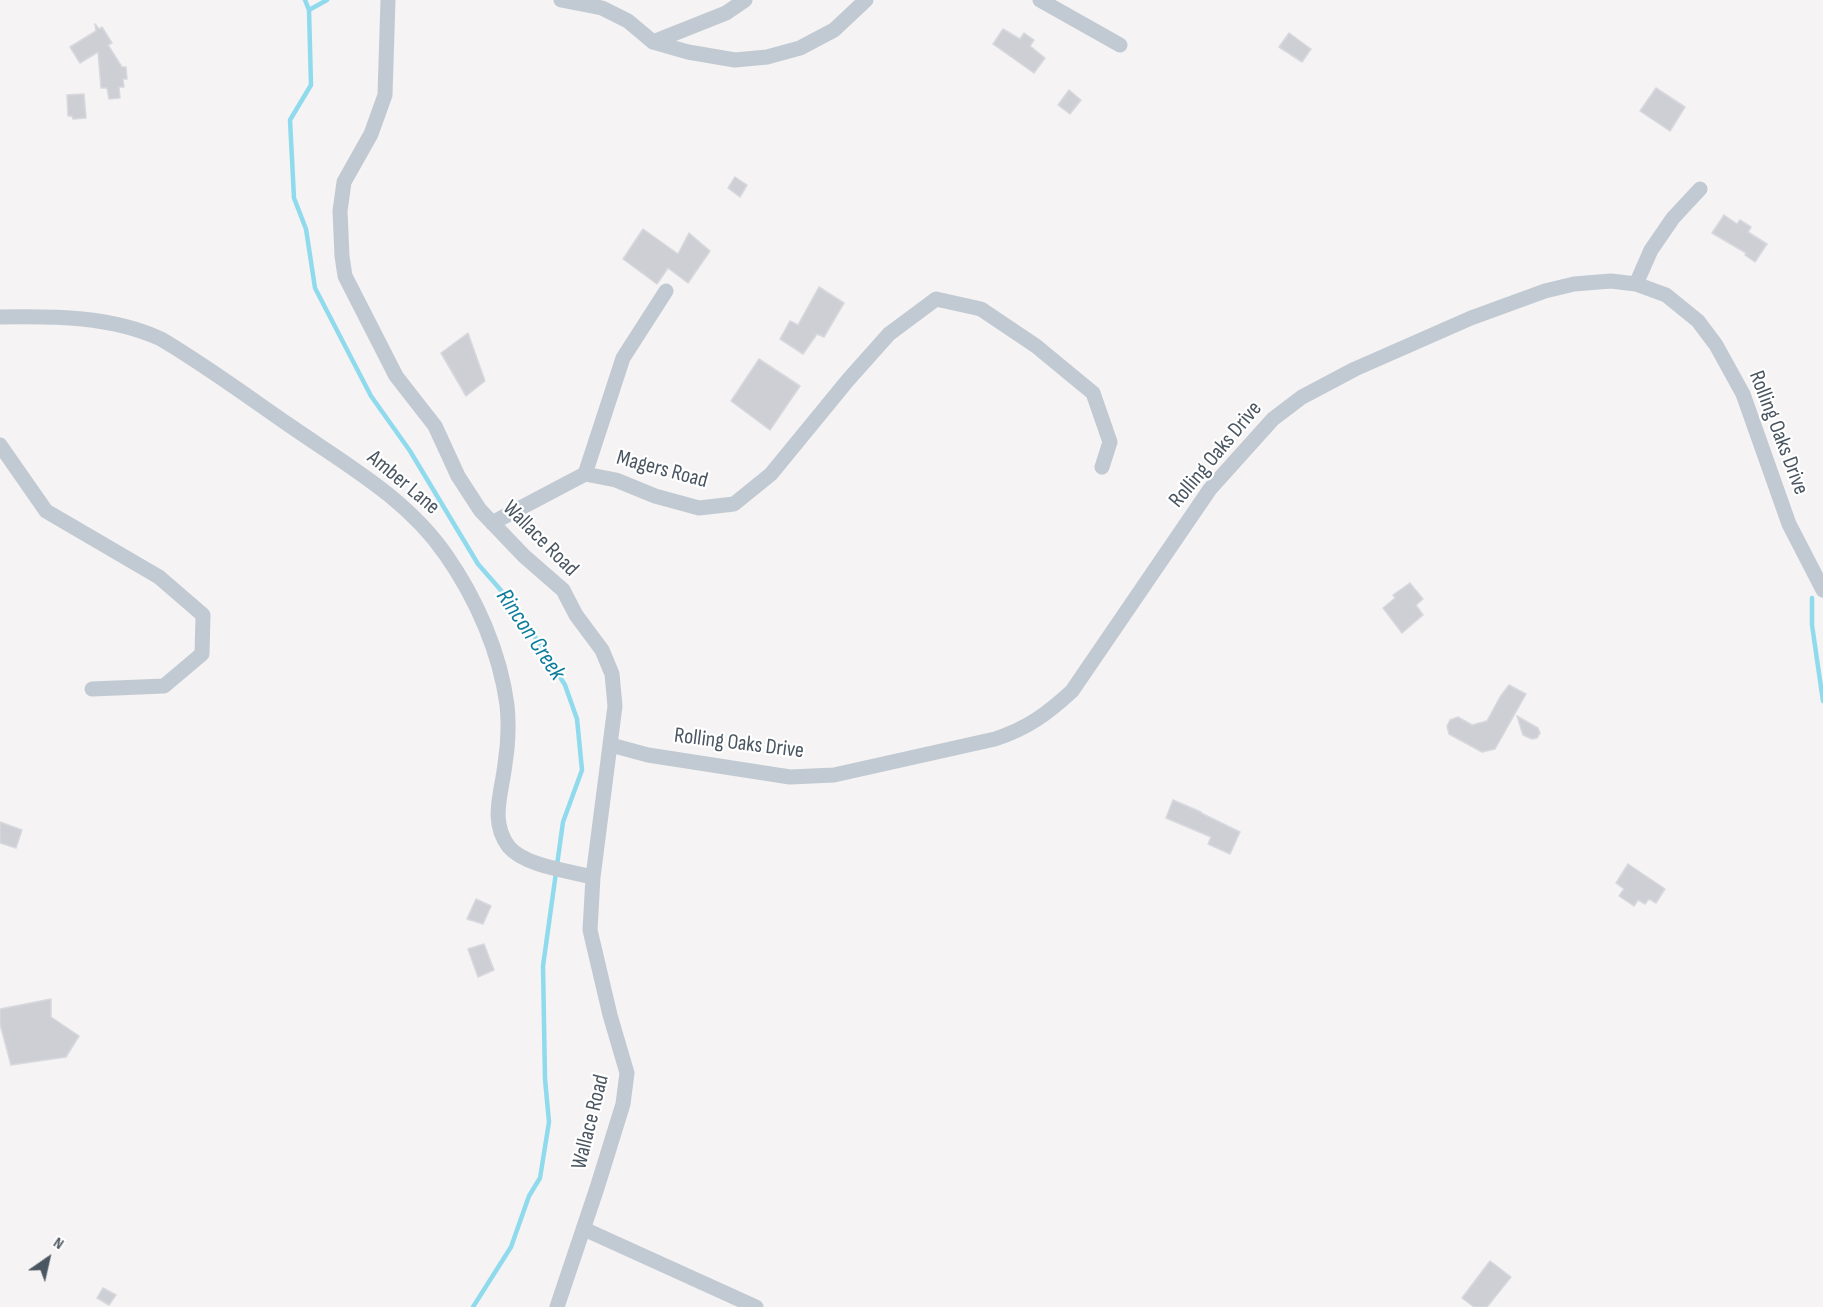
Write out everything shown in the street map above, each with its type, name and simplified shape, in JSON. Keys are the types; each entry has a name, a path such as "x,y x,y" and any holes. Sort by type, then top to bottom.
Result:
{"street":[{"name":"Wallace Road","path":"388,0 385,95 372,134 344,182 340,210 345,276 396,376 435,426 458,476 480,510 524,556 562,590 576,615 602,650 612,674 615,706 593,877 590,930 610,1015 627,1073 623,1104 557,1307"},
{"path":"561,0 602,8 628,21 653,42 688,52 735,60 767,57 800,48 834,30 866,0"},
{"path":"653,42 726,13 745,0"},
{"path":"1040,0 1120,45"},
{"path":"1636,284 1651,250 1672,218 1700,189"},
{"name":"Rolling Oaks Drive","path":"611,745 648,754 790,777 834,775 1017,732 1045,716 1072,691 1210,489 1273,419 1302,397 1355,369 1471,318 1545,291 1574,284 1611,281 1636,284 1666,295 1698,321 1716,345 1743,394 1789,524 1823,590"},
{"path":"585,474 623,358 666,291"},
{"name":"Magers Road","path":"492,523 585,474 616,480 655,496 699,507 734,504 771,474 889,334 936,299 981,309 1036,346 1093,393 1110,442 1102,467"},
{"name":"Amber Lane","path":"0,317 55,317 113,323 146,332 179,350 403,506 446,554 471,596 490,641 504,690 508,725 506,763 497,811 501,832 510,848 524,859 593,877"},
{"path":"0,446 46,511 159,577 203,615 202,654 164,686 93,688"},
{"path":"584,1229 756,1307"}],"building":[{"path":"95,24 99,29 102,27 112,43 108,45 122,67 126,67 127,79 123,79 124,87 119,87 120,98 109,99 107,88 101,88 98,52 80,63 70,47 96,31"},
{"path":"1003,29 1020,39 1024,33 1034,40 1030,46 1045,58 1034,73 993,44"},
{"path":"1289,33 1311,49 1302,62 1279,47"},
{"path":"1656,88 1685,107 1670,131 1640,111"},
{"path":"1069,90 1081,100 1070,114 1058,105"},
{"path":"84,94 86,118 73,119 72,116 68,116 67,95"},
{"path":"735,177 747,185 740,197 728,188"},
{"path":"1724,215 1737,224 1740,220 1751,227 1748,232 1767,244 1755,262 1745,255 1746,253 1712,233"},
{"path":"643,229 678,254 689,233 710,251 688,283 668,268 657,284 623,259"},
{"path":"819,287 844,303 824,337 817,334 803,354 780,339 790,321 798,325"},
{"path":"468,333 485,381 466,396 441,353"},
{"path":"759,359 800,386 770,430 731,401"},
{"path":"1410,583 1423,599 1416,605 1423,615 1402,633 1383,608 1395,598 1393,595"},
{"path":"1509,685 1526,694 1495,749 1482,752 1449,734 1447,726 1450,720 1458,717 1472,725 1487,721"},
{"path":"1517,716 1538,728 1540,733 1537,738 1532,739 1523,735"},
{"path":"1173,800 1240,832 1230,854 1208,844 1211,837 1166,818"},
{"path":"0,822 22,830 16,848 0,843"},
{"path":"1628,864 1665,889 1656,903 1649,899 1645,904 1638,900 1634,906 1619,896 1624,889 1616,883"},
{"path":"476,899 491,906 483,924 467,919"},
{"path":"484,944 494,970 478,977 468,949"},
{"path":"51,999 51,1017 79,1036 66,1057 11,1065 0,1024 0,1009"},
{"path":"1490,1261 1511,1277 1487,1307 1474,1307 1462,1298"},
{"path":"103,1288 116,1295 109,1305 97,1298"}],"waterway":[{"name":"Rincon Creek","path":"305,0 309,10 311,85 290,120 294,198 306,229 315,288 371,396 410,451 478,564 519,611 565,685 577,719 582,770 563,822 543,966 545,1079 549,1122 540,1178 529,1196 511,1247 473,1307"},
{"path":"309,10 327,0"},
{"path":"1812,598 1812,625 1823,701"}]}
